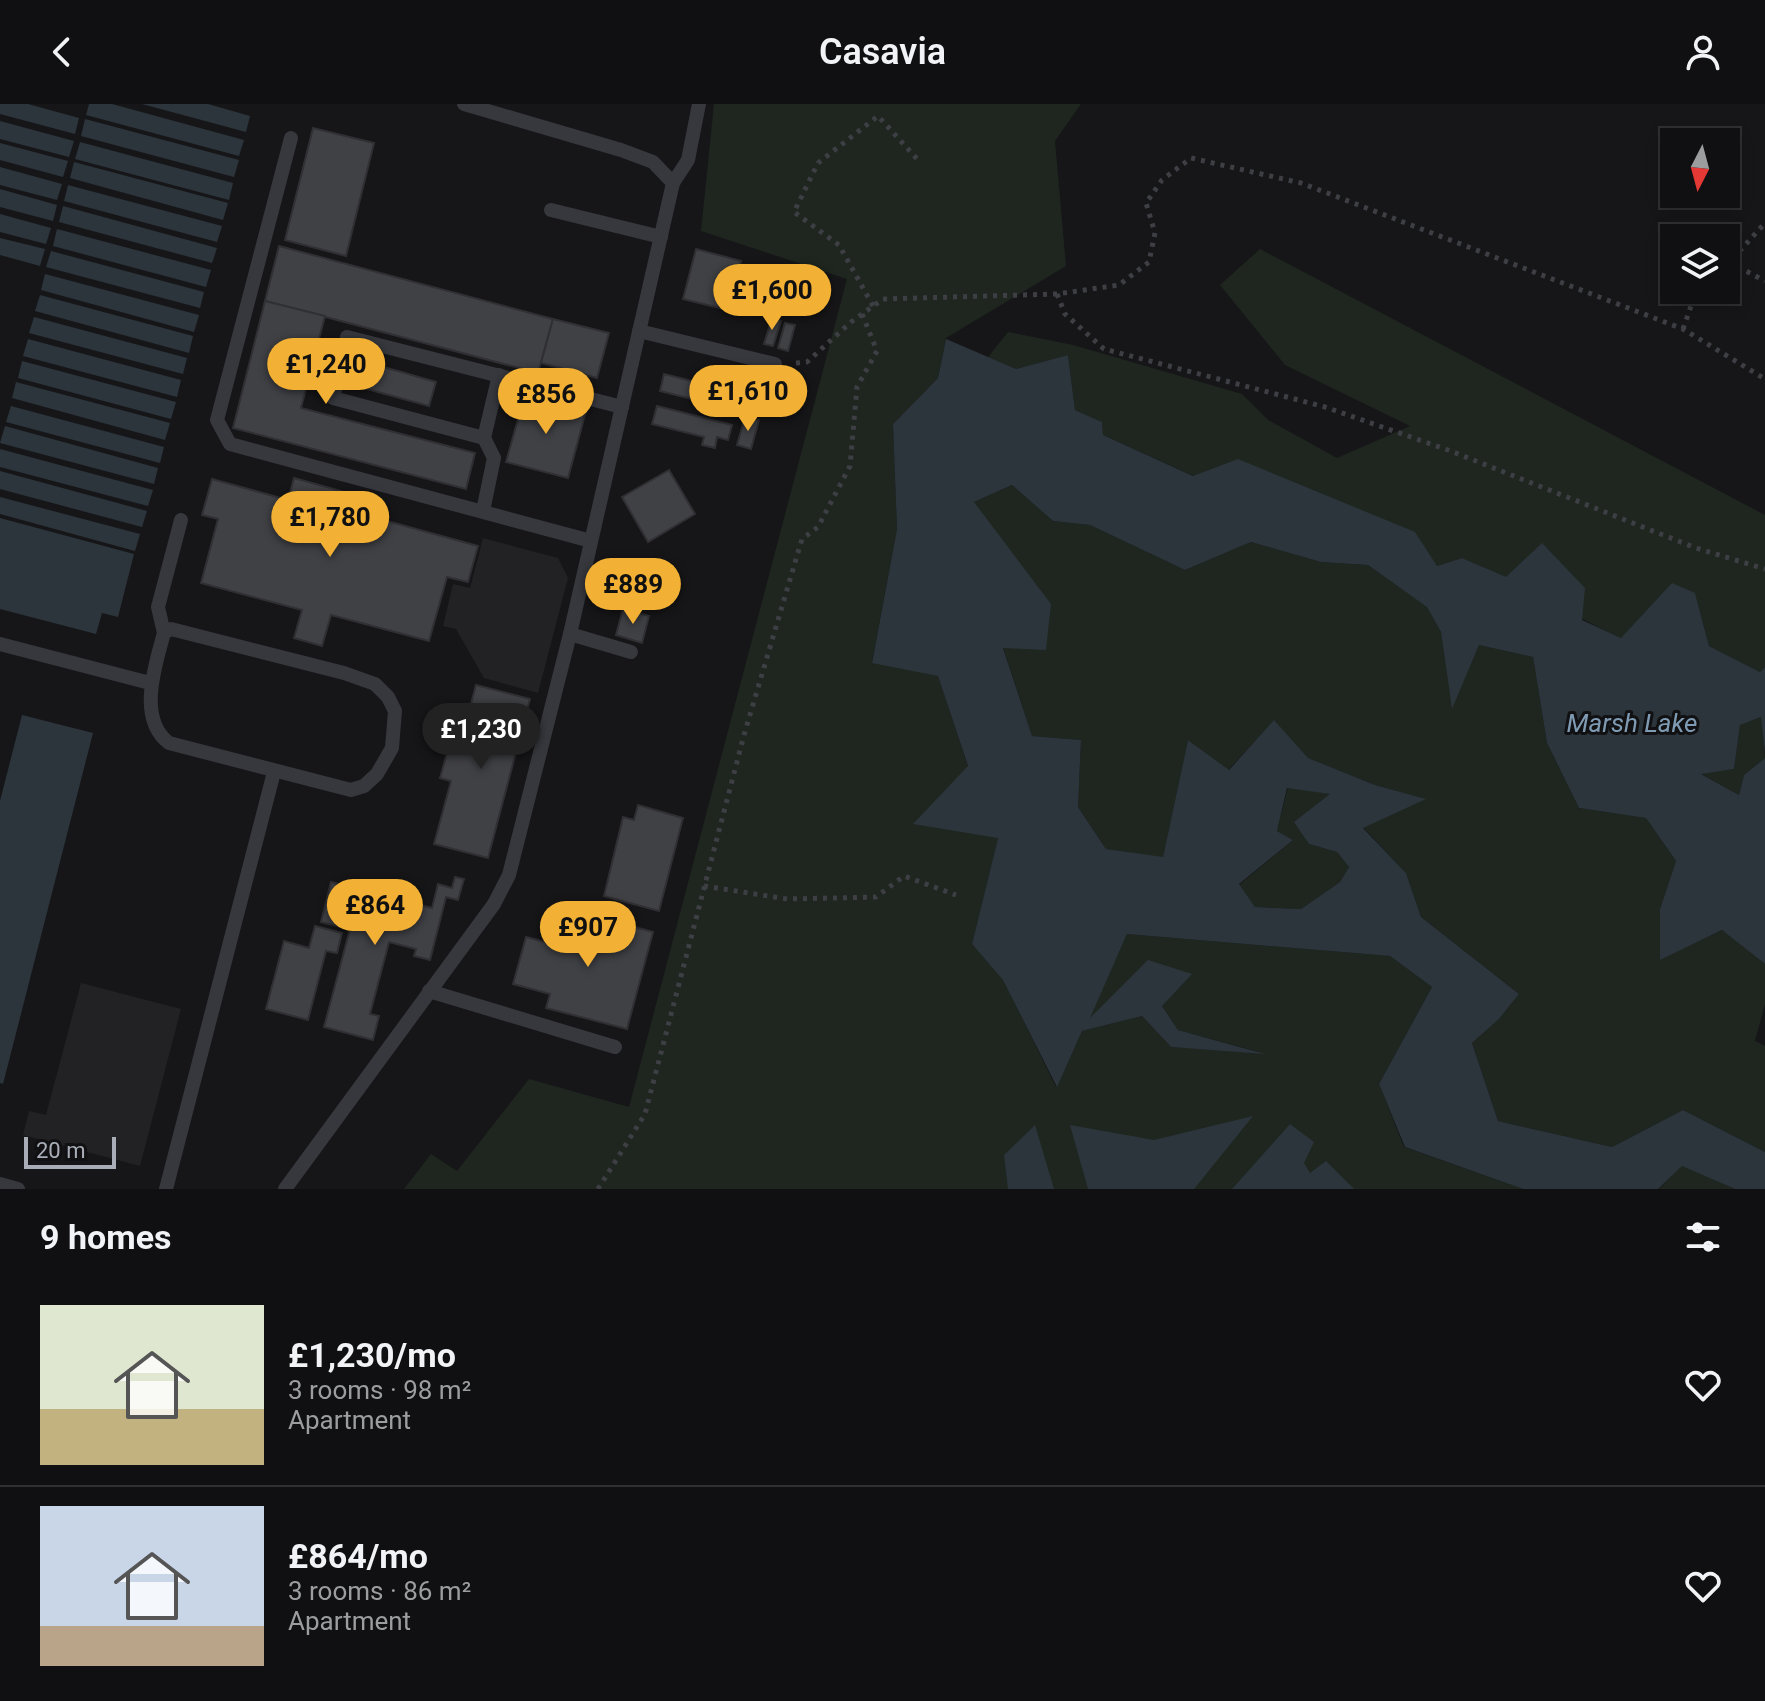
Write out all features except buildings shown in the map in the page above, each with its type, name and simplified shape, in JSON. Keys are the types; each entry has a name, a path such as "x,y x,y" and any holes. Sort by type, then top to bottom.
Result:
{"lane":[{"path":"464,104 653,162 673,183"},
{"path":"285,1189 494,904 509,875 570,634 673,183 688,160 699,104"},
{"path":"291,138 217,420 230,444 591,541"},
{"path":"551,210 661,237"},
{"path":"639,331 775,364"},
{"path":"484,438 333,398 347,337 622,407"},
{"path":"483,511 494,458 484,438 499,375"},
{"path":"164,633 171,629 186,631 359,677 375,684 388,697 395,711 392,748 377,774 364,786 351,790 169,743 159,736 154,723 150,683 164,633 158,607 181,520"},
{"path":"570,634 631,652"},
{"path":"0,644 150,683"},
{"path":"166,1189 274,772"},
{"path":"429,991 615,1047"},
{"path":"0,1184 18,1189"}],"path":[{"path":"873,306 839,245 794,212 818,163 878,116 918,160"},
{"path":"775,364 807,362 883,299 1057,294 1119,285 1149,262 1155,233 1146,203 1162,180 1191,158 1301,183 1683,329 1765,379"},
{"path":"1740,251 1765,223"},
{"path":"1740,270 1765,281"},
{"path":"1057,294 1065,314 1104,349 1325,407 1448,450 1696,548 1765,569"},
{"path":"1683,329 1693,304"},
{"path":"598,1189 645,1114 744,735 802,539 818,527 850,466 857,387 877,351 862,314"},
{"path":"704,886 787,899 876,897 904,876 956,895"}],"shaded area":[{"path":"714,104 1081,104 1055,141 1066,266 946,338 938,378 893,424 897,529 872,662 938,675 968,767 998,838 972,944 1003,979 1056,1087 1082,1031 1142,1016 1171,1047 1259,1052 1178,1030 1162,1006 1088,1020 1127,934 1390,956 1432,987 1379,1084 1404,1147 1523,1189 404,1189 431,1154 457,1171 529,1079 629,1107 847,279 701,231"},
{"path":"1260,249 1765,515 1765,667 1760,672 1709,646 1695,593 1621,638 1462,558 1437,566 1194,476 1103,435 1102,422 1075,410 1068,355 1016,369 988,357 1008,332 1073,345 1242,394 1268,420 1337,458 1410,426 1285,365 1220,285"},
{"path":"1012,485 1053,521 1090,525 1185,570 1251,542 1321,562 1368,565 1427,606 1441,632 1452,707 1479,645 1533,657 1547,743 1579,808 1646,818 1676,861 1660,909 1660,959 1723,930 1765,964 1765,1004 1755,1041 1765,1046 1765,1152 1683,1110 1612,1147 1498,1121 1472,1043 1499,1019 1519,994 1421,917 1406,873 1363,827 1425,799 1375,785 1307,758 1274,721 1228,770 1188,740 1163,858 1106,849 1078,807 1081,740 1032,736 1003,647 974,502"},
{"path":"483,538 558,558 568,578 538,693 484,678 456,629 443,626 453,584 470,588"},
{"path":"1762,717 1765,758 1744,775 1739,795 1700,773 1734,769 1740,724"},
{"path":"1288,787 1331,794 1309,844 1337,852 1349,867 1340,882 1301,909 1255,907 1239,885 1293,840 1277,831"},
{"path":"81,983 181,1009 140,1166 23,1135 29,1111 46,1115"},
{"path":"1682,1165 1735,1189 1659,1189"}],"water":[{"path":"0,104 28,104 79,118 75,134 0,114"},
{"path":"89,104 112,104 244,140 239,156 86,115"},
{"path":"142,104 208,104 250,116 246,132"},
{"path":"85,119 239,160 234,177 81,136"},
{"path":"0,121 74,141 69,157 0,139"},
{"path":"80,142 233,183 229,200 75,159"},
{"path":"0,143 68,161 63,177 0,160"},
{"path":"74,162 228,203 223,220 70,178"},
{"path":"0,167 62,184 57,200 0,185"},
{"path":"68,185 222,226 217,242 64,201"},
{"path":"0,189 57,205 53,221 0,207"},
{"path":"63,206 217,248 212,263 59,222"},
{"path":"0,214 51,228 46,244 0,232"},
{"path":"57,229 211,270 206,287 53,246"},
{"path":"0,238 45,249 40,266 0,255"},
{"path":"51,251 204,292 200,308 46,267"},
{"path":"45,274 199,315 194,332 41,290"},
{"path":"40,295 193,336 189,353 35,311"},
{"path":"34,317 187,358 183,374 29,333"},
{"path":"28,339 181,380 177,397 23,356"},
{"name":"Marsh Lake","path":"946,339 1016,369 1068,355 1075,410 1102,422 1103,435 1193,476 1238,459 1415,532 1437,566 1462,558 1506,577 1542,543 1585,588 1582,620 1621,638 1672,583 1695,593 1709,646 1760,672 1765,667 1765,753 1761,717 1740,725 1734,769 1701,774 1739,795 1744,775 1765,758 1765,964 1722,930 1660,960 1660,909 1676,861 1646,818 1579,808 1547,743 1533,657 1479,645 1452,709 1441,632 1427,607 1368,565 1321,562 1251,542 1185,570 1090,525 1053,521 1012,485 974,502 1051,604 1046,650 1003,648 1032,736 1081,740 1078,807 1106,849 1163,857 1188,740 1229,770 1274,720 1308,758 1375,785 1426,799 1363,828 1406,873 1421,917 1519,994 1499,1019 1472,1043 1498,1121 1612,1147 1683,1110 1765,1152 1765,1189 1735,1189 1682,1166 1658,1189 1523,1189 1405,1147 1379,1084 1432,987 1390,956 1127,934 1090,1018 1148,960 1192,974 1162,1006 1178,1030 1265,1054 1171,1047 1142,1016 1082,1031 1057,1087 1003,980 972,944 998,838 913,824 968,766 938,676 872,663 897,529 893,424 938,378","holes":["1287,788 1330,794 1294,822 1309,844 1337,852 1349,867 1340,882 1301,909 1255,907 1239,884 1293,840 1277,831"]},
{"path":"22,361 176,402 171,419 18,378"},
{"path":"16,382 170,423 165,440 12,398"},
{"path":"11,406 164,447 160,463 6,422"},
{"path":"5,426 158,468 154,484 0,443"},
{"path":"0,449 153,490 148,506 0,467"},
{"path":"0,471 147,511 142,527 0,489"},
{"path":"0,497 140,534 135,551 0,514"},
{"path":"0,518 134,554 118,617 102,613 96,634 0,609"},
{"path":"22,715 93,733 3,1084 0,1083 0,801"},
{"path":"1253,1116 1194,1189 1088,1189 1070,1125 1154,1140"},
{"path":"1290,1124 1314,1142 1304,1163 1310,1173 1326,1161 1354,1189 1232,1189"},
{"path":"1035,1125 1054,1189 1008,1189 1004,1155"}]}
